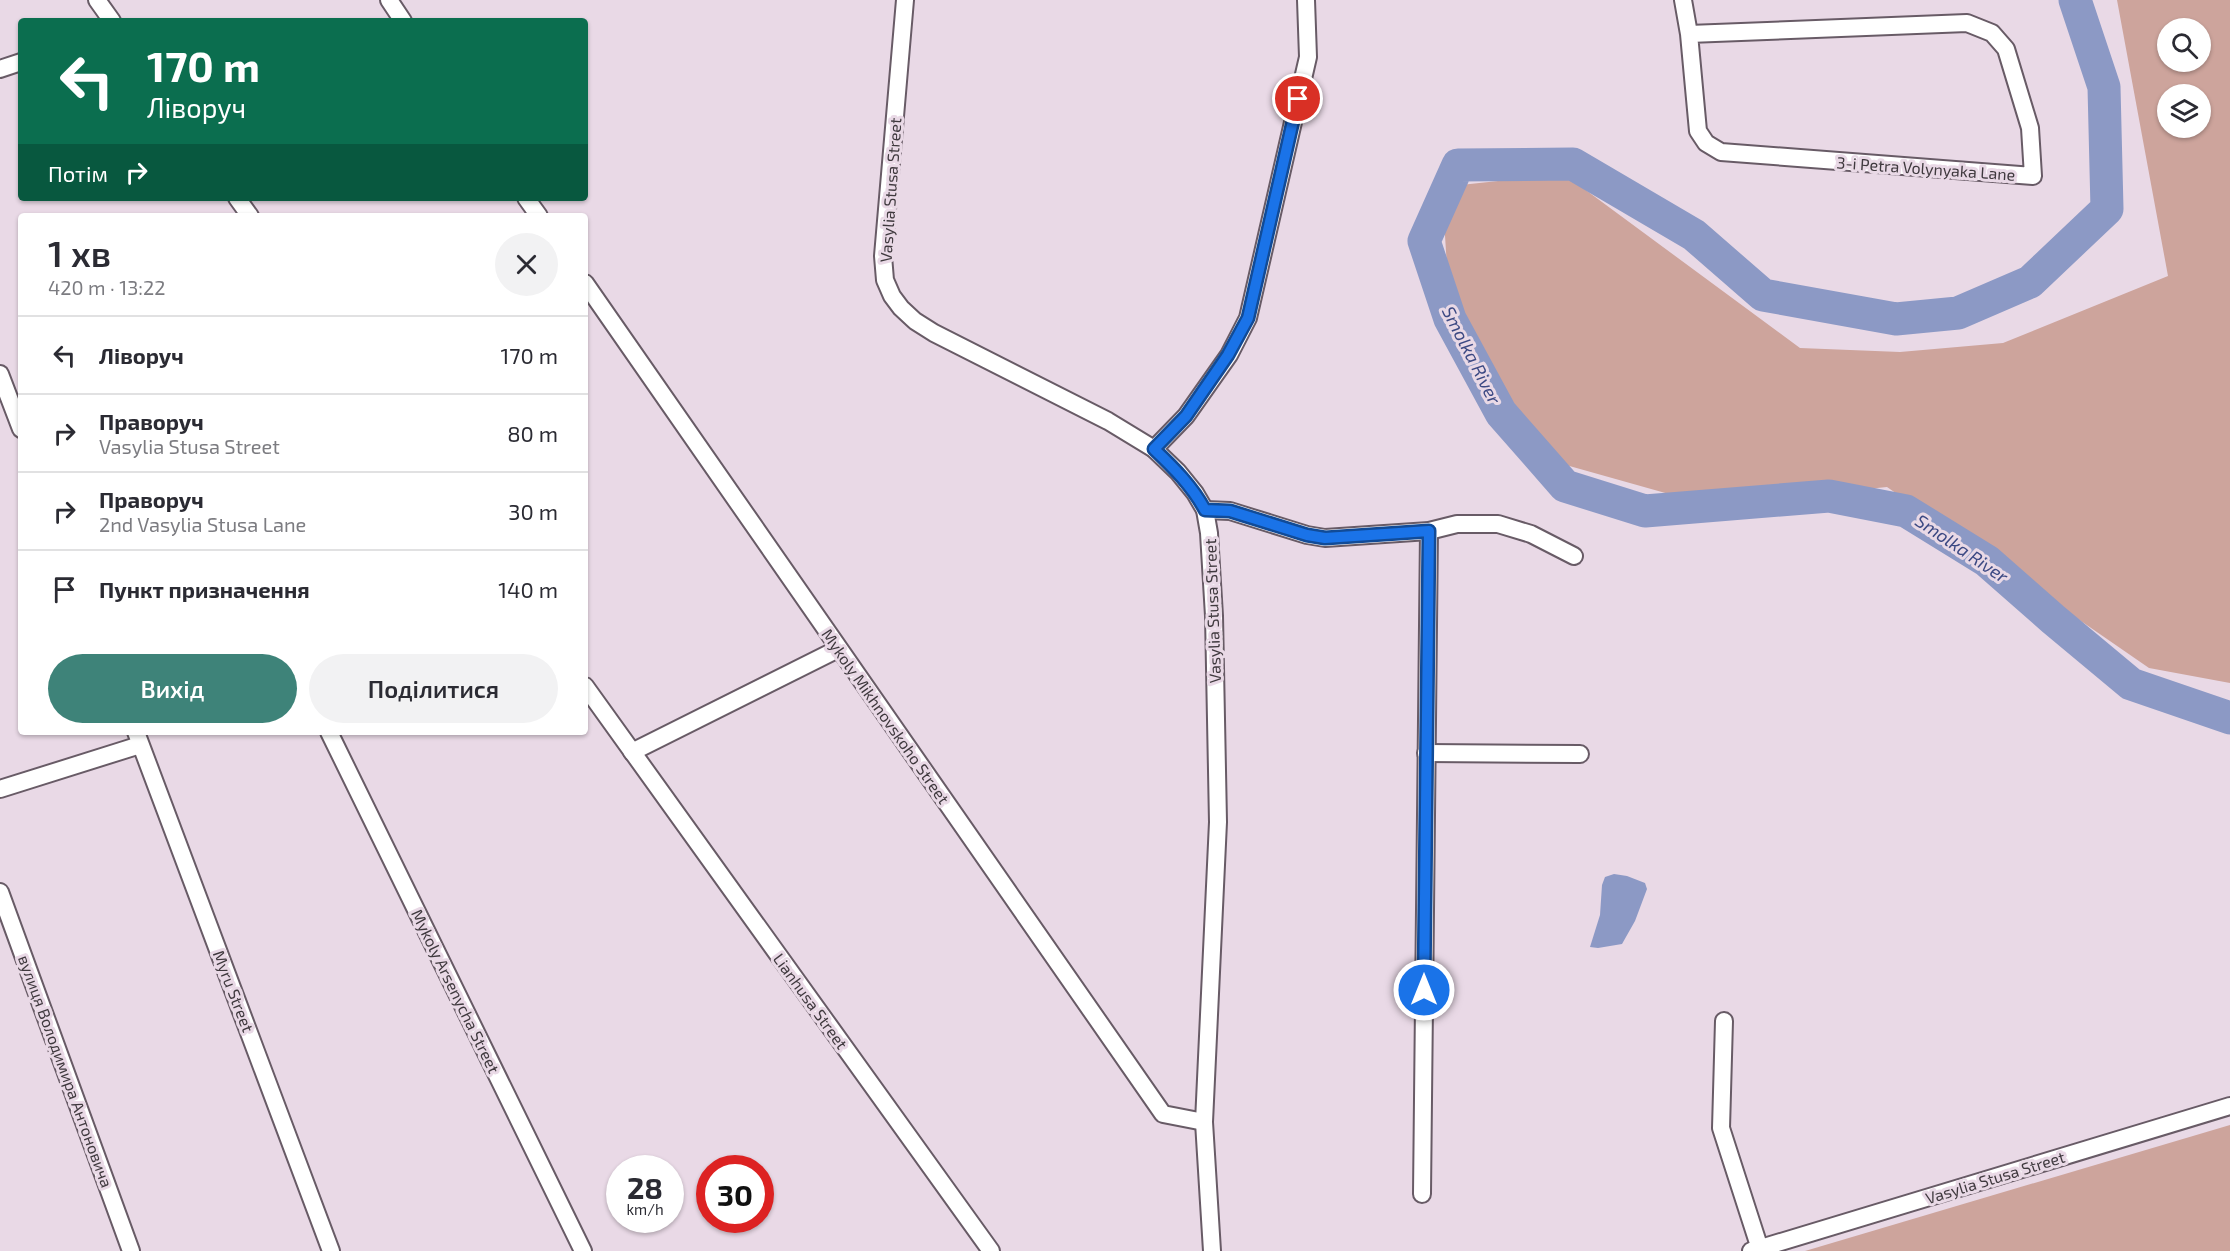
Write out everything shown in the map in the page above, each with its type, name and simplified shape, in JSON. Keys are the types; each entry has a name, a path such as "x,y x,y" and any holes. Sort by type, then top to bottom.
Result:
{"street":[{"path":"97,0 110,18"},
{"path":"389,0 401,18"},
{"name":"Vasylia Stusa Street","path":"905,0 883,256 885,280 892,296 901,308 934,333 1108,421 1154,449 1178,472 1205,510 1209,533 1214,616 1218,822 1204,1122 1212,1251"},
{"path":"1154,449 1186,416 1228,355 1248,318 1308,57 1306,0"},
{"path":"1683,0 1689,33"},
{"name":"3-i Petra Volynyaka Lane","path":"1939,22 1967,23 1976,26 1992,33 2006,49 2030,128 2033,176 1721,152 1706,143 1698,131 1689,33 1939,22"},
{"path":"0,69 18,63"},
{"name":"Mykoly Mikhnovskoho Street","path":"588,287 1163,1114 1204,1122"},
{"path":"0,374 18,421"},
{"path":"1205,510 1230,511 1307,535 1325,538 1429,531 1457,524 1498,524 1531,534 1574,556"},
{"path":"1422,1194 1429,531"},
{"path":"632,752 838,649"},
{"name":"Lianhusa Street","path":"588,690 991,1251"},
{"name":"Mykoly Arsenycha Street","path":"330,735 583,1251"},
{"path":"0,789 138,738"},
{"name":"Myru Street","path":"138,738 331,1251"},
{"path":"1426,753 1580,754"},
{"name":"вулиця Володимира Антоновича","path":"0,892 131,1251"},
{"name":"Vasylia Stusa Street","path":"1724,1021 1721,1128 1756,1250 2230,1106"}],"shaded area":[{"path":"2117,0 2230,0 2230,683 2149,668 1887,487 1708,505 1541,458 1451,332 1442,187 1564,174 1800,348 1900,352 2003,343 2168,276"},
{"path":"2230,1125 2230,1251 1805,1251"}],"water":[{"path":"1614,874 1645,883 1647,889 1635,921 1622,944 1590,947 1600,915 1602,885 1605,877"}],"waterway":[{"name":"Smolka River","path":"2075,0 2104,87 2107,209 2030,282 1958,313 1896,319 1763,295 1694,235 1573,164 1458,165 1424,241 1450,319 1501,413 1565,486 1645,511 1829,496 1906,511 1987,561 2131,684 2230,718"}],"route":[{"path":"1298,99 1248,318 1228,355 1186,416 1154,449 1178,472 1205,510 1230,511 1307,535 1325,538 1429,531 1424,990"}]}
